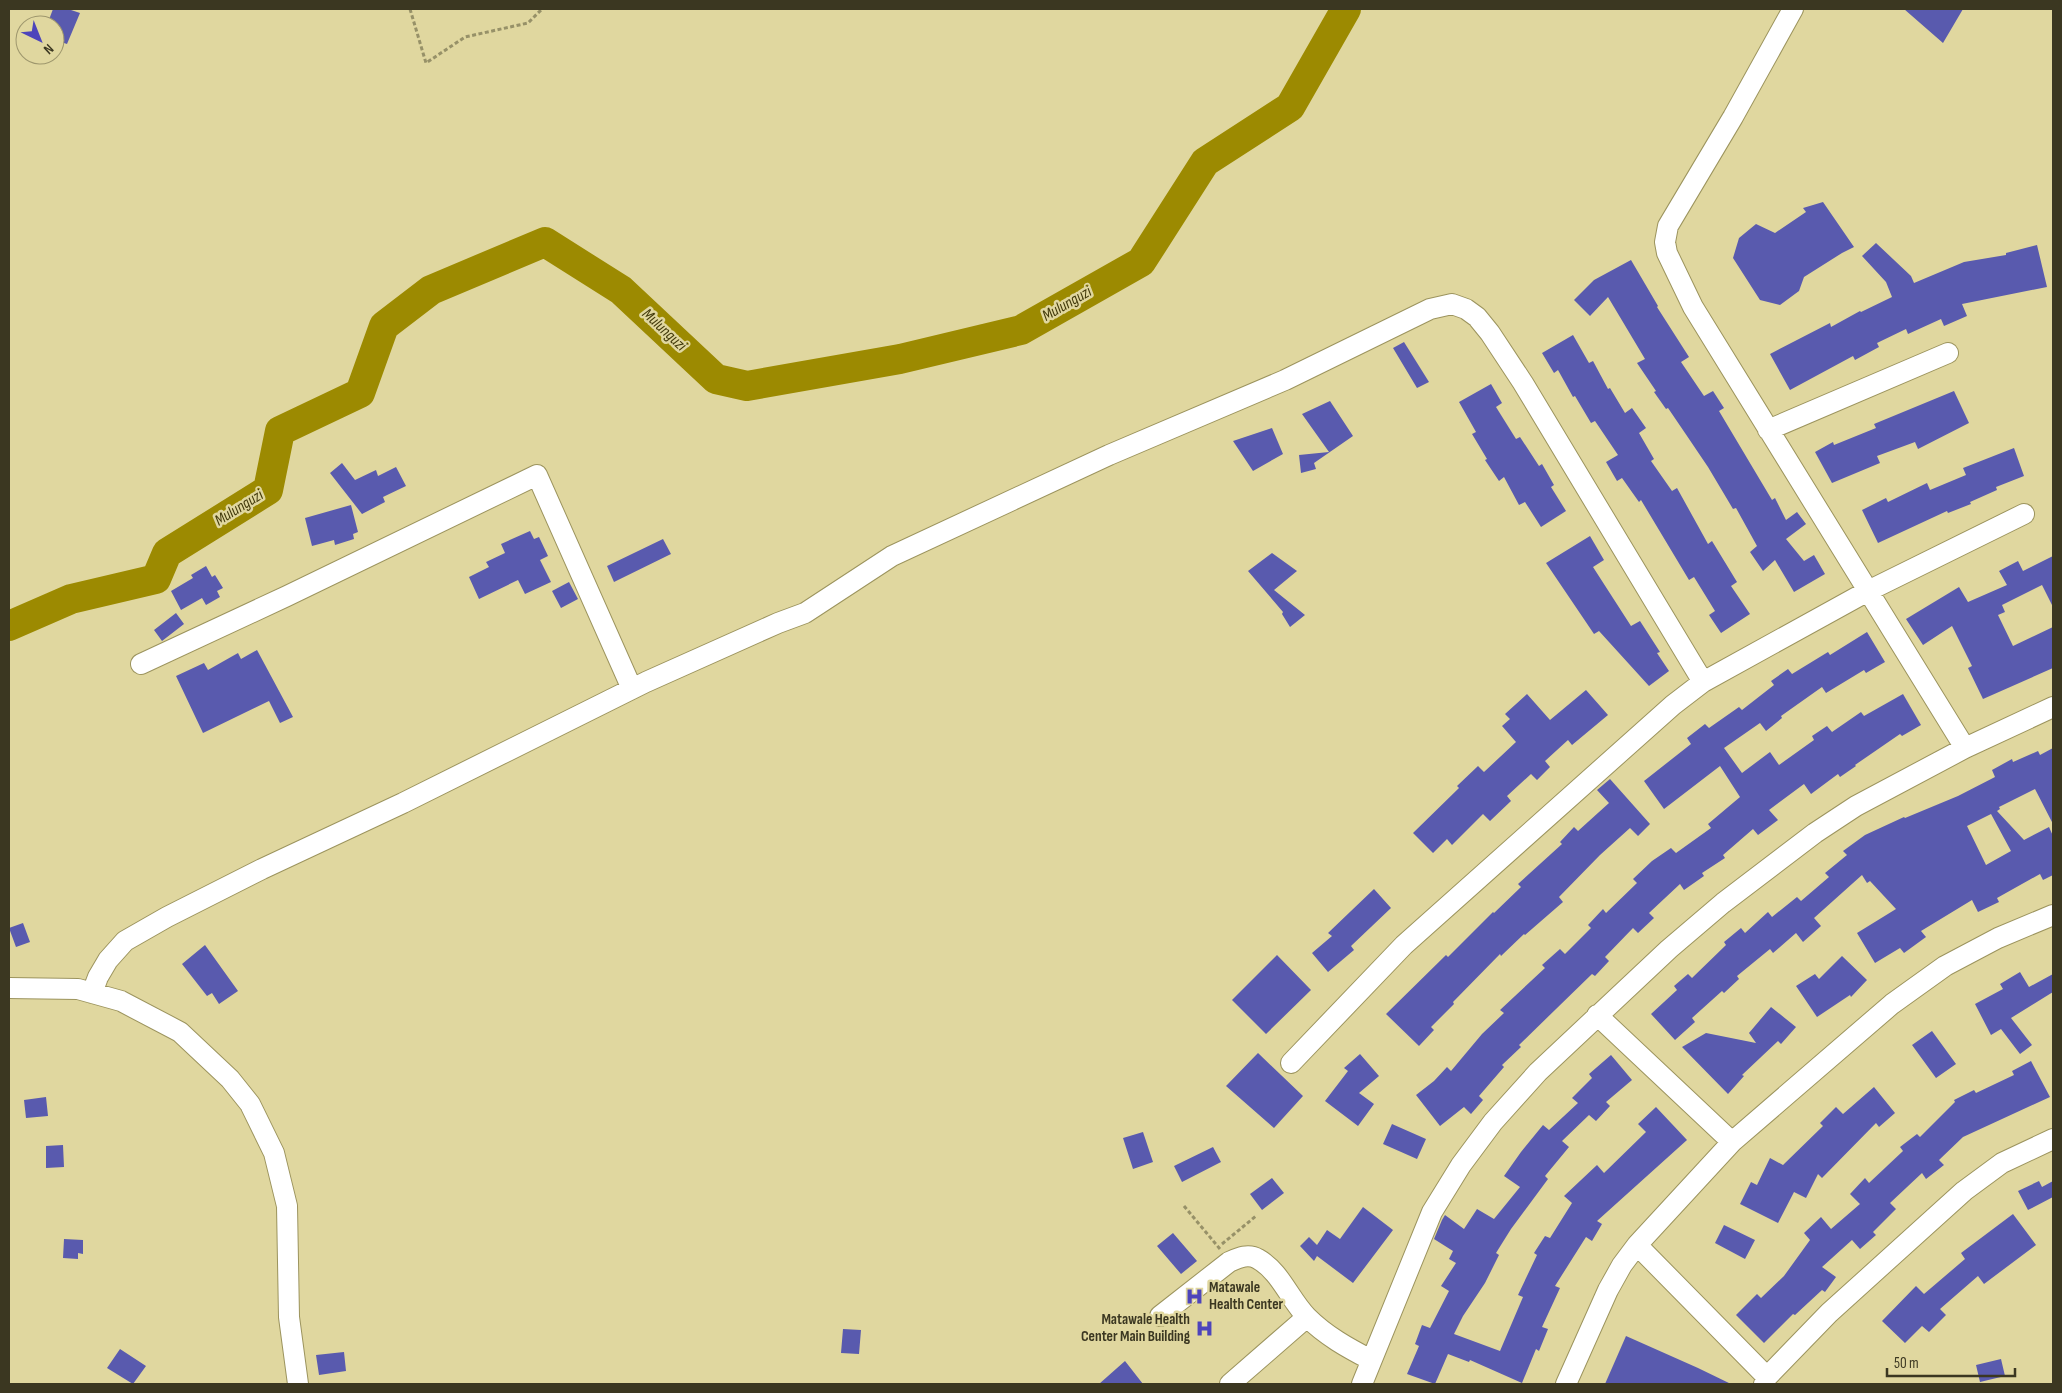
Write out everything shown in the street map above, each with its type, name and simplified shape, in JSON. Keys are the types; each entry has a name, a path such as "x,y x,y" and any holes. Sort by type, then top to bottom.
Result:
{"street":[{"path":"1793,9 1733,117 1668,226 1666,242 1672,266 1693,307 1965,748"},
{"path":"92,993 98,977 108,960 125,941 167,917 632,689 778,623 805,613 892,556 979,514 1109,455 1285,380 1430,309 1452,304 1466,309 1477,317 1523,383 1703,682"},
{"path":"1768,430 1948,353"},
{"path":"141,664 537,475 632,689"},
{"path":"1291,1063 1404,945 1643,730 1703,682 1868,591 2024,514"},
{"path":"1362,1384 1432,1212 1461,1165 1493,1122 1518,1093 1597,1015 1716,909 1815,833 1856,806 1965,748 2053,707"},
{"path":"1566,1384 1608,1290 1622,1265 1732,1142 1892,1004 1945,966 1998,938 2053,915"},
{"path":"9,988 78,989 121,1001 180,1032 230,1079 250,1104 274,1153 287,1206 288,1317 298,1384"},
{"path":"1597,1015 1732,1142"},
{"path":"1637,1246 1766,1381 1829,1314 1964,1190 2002,1164 2053,1139"},
{"path":"1160,1316 1223,1255 1251,1256 1258,1259 1281,1282 1308,1317 1341,1344 1371,1360"},
{"path":"1230,1384 1308,1317"}],"path":[{"path":"410,9 426,63 465,37 528,23 542,9"},
{"path":"1184,1206 1223,1255 1256,1216"}],"building":[{"path":"53,9 68,9 80,13 67,44 65,43 65,15 51,15"},
{"path":"1904,9 1963,9 1943,43"},
{"path":"1823,202 1854,247 1804,277 1799,291 1780,305 1760,300 1733,258 1739,238 1756,224 1775,233 1806,212 1803,208"},
{"path":"1876,243 1911,276 1914,283 1964,262 2006,255 2006,253 2037,245 2047,287 1962,304 1967,316 1944,326 1941,319 1908,334 1906,329 1877,343 1879,347 1855,360 1853,356 1790,390 1770,354 1830,323 1831,327 1860,311 1892,297 1886,282 1862,256"},
{"path":"1631,260 1657,307 1689,357 1681,362 1704,396 1713,391 1724,408 1719,411 1772,500 1775,498 1786,520 1797,512 1806,524 1786,539 1804,561 1814,555 1825,574 1794,592 1775,560 1763,571 1750,552 1757,546 1736,508 1733,509 1708,467 1668,408 1666,409 1654,392 1656,391 1637,363 1645,359 1608,297 1590,316 1574,300 1594,280"},
{"path":"1573,335 1589,363 1593,361 1608,389 1610,388 1625,413 1632,408 1646,428 1639,433 1654,459 1651,461 1672,491 1677,488 1708,544 1712,541 1737,582 1731,586 1750,614 1721,633 1709,615 1715,611 1694,577 1689,580 1641,500 1639,502 1622,478 1617,481 1606,462 1618,455 1595,421 1591,423 1575,396 1573,397 1558,370 1554,373 1542,353"},
{"path":"1404,342 1429,382 1417,388 1393,348"},
{"path":"1491,384 1502,403 1496,407 1516,439 1520,437 1539,466 1542,464 1554,485 1551,487 1566,511 1541,527 1525,502 1519,505 1504,477 1499,481 1485,460 1487,459 1472,434 1476,432 1459,402"},
{"path":"1954,391 1969,423 1918,449 1915,442 1877,456 1880,463 1832,483 1815,452 1833,442 1834,445 1876,428 1874,424"},
{"path":"1330,401 1353,436 1314,463 1316,469 1301,473 1299,455 1329,452 1302,414"},
{"path":"1272,428 1283,454 1253,471 1233,441"},
{"path":"2014,448 2024,476 1996,487 1997,490 1970,502 1971,504 1948,513 1947,511 1878,543 1862,510 1886,498 1888,502 1927,483 1930,490 1966,475 1963,468"},
{"path":"342,463 355,480 376,470 378,476 396,467 406,486 383,497 385,502 362,514 330,473"},
{"path":"351,505 358,532 353,534 354,539 335,545 334,540 312,546 305,518"},
{"path":"530,531 534,539 539,537 548,556 540,560 551,582 525,594 518,580 479,599 469,577 489,567 486,562 505,553 501,544"},
{"path":"1590,536 1604,560 1593,567 1631,626 1640,621 1660,652 1657,653 1669,671 1649,686 1599,631 1594,634 1546,563"},
{"path":"663,539 671,554 614,582 607,566"},
{"path":"1272,553 1297,571 1274,590 1305,615 1290,627 1282,614 1283,612 1248,571"},
{"path":"2053,556 2053,607 2042,585 2002,605 2005,612 1998,615 2013,646 2053,627 2053,668 1983,699 1968,668 1972,666 1952,626 1923,645 1906,619 1959,587 1968,602 2007,585 1999,571 2018,561 2023,571"},
{"path":"206,566 212,577 215,575 223,588 217,591 220,597 206,605 202,598 181,610 171,591 193,578 191,575"},
{"path":"569,582 578,599 561,608 552,591"},
{"path":"176,613 184,624 162,641 154,630"},
{"path":"1867,632 1885,662 1866,673 1864,670 1826,693 1822,687 1781,716 1782,718 1766,731 1760,723 1724,748 1742,773 1770,752 1779,765 1814,740 1812,736 1827,726 1832,732 1861,712 1864,716 1903,694 1921,725 1902,736 1900,734 1840,777 1838,774 1811,794 1804,784 1769,810 1778,820 1758,835 1753,829 1723,855 1725,858 1702,873 1704,876 1684,890 1680,884 1649,913 1654,918 1638,933 1633,928 1605,957 1609,961 1595,976 1592,974 1519,1045 1521,1047 1502,1065 1504,1067 1479,1096 1483,1100 1471,1114 1464,1107 1440,1126 1416,1095 1434,1081 1447,1067 1451,1071 1482,1034 1504,1013 1500,1010 1545,968 1542,965 1560,949 1565,954 1591,928 1588,925 1603,909 1606,913 1637,883 1633,879 1652,861 1671,848 1676,853 1711,828 1708,824 1740,797 1720,766 1664,809 1644,781 1691,744 1687,738 1705,724 1709,728 1739,707 1742,710 1774,685 1771,681 1788,669 1792,674 1828,652 1830,655"},
{"path":"257,650 293,717 280,723 269,701 203,733 176,676 204,663 208,670 238,653 241,659"},
{"path":"1586,690 1608,715 1572,745 1568,740 1545,761 1550,767 1537,780 1531,774 1507,796 1511,801 1490,821 1483,814 1452,845 1447,839 1433,853 1413,833 1459,788 1457,786 1478,766 1484,772 1516,742 1502,726 1510,719 1505,714 1527,694 1550,720"},
{"path":"2053,748 2053,824 2035,789 1999,807 2000,809 1997,811 2024,840 2049,827 2053,836 2053,875 2043,880 2040,874 1997,898 1999,902 1978,912 1972,900 1921,931 1926,937 1904,953 1900,948 1875,963 1857,933 1896,909 1870,881 1867,883 1862,875 1814,918 1821,926 1803,942 1796,933 1773,953 1770,949 1737,976 1739,979 1724,993 1722,991 1692,1018 1695,1022 1675,1040 1651,1014 1677,990 1674,986 1688,974 1692,978 1726,945 1724,942 1741,928 1745,933 1768,912 1772,917 1797,897 1801,901 1829,877 1825,873 1847,855 1843,851 1865,835 1904,817 1958,796 1995,777 1992,770 2012,759 2013,762 2038,751 2040,755","holes":["1991,814 2011,851 1986,865 1967,826"]},
{"path":"1610,779 1650,824 1638,836 1630,828 1600,855 1559,897 1563,902 1501,956 1500,954 1453,1002 1454,1004 1431,1027 1434,1030 1419,1046 1386,1014 1446,955 1448,957 1521,887 1518,884 1562,844 1560,842 1574,827 1578,831 1609,803 1597,790"},
{"path":"1374,889 1391,908 1351,946 1354,950 1328,972 1312,953 1332,936 1328,933"},
{"path":"23,923 30,942 16,947 9,928"},
{"path":"205,945 238,991 219,1004 212,993 207,996 182,964"},
{"path":"1277,955 1311,990 1266,1034 1232,1000"},
{"path":"1842,956 1867,980 1851,997 1850,995 1817,1017 1796,986 1815,974 1819,979"},
{"path":"2020,972 2029,987 2053,974 2053,992 2011,1018 2032,1045 2020,1054 2001,1029 1991,1035 1975,1004 2003,989 2000,984"},
{"path":"1771,1007 1796,1027 1781,1044 1778,1041 1742,1075 1744,1076 1728,1094 1682,1047 1706,1033 1756,1043 1749,1033"},
{"path":"1932,1031 1956,1064 1936,1078 1912,1045"},
{"path":"1258,1053 1303,1096 1274,1128 1226,1086"},
{"path":"1360,1054 1379,1076 1359,1093 1374,1104 1358,1126 1325,1101 1348,1071 1344,1068"},
{"path":"1611,1055 1632,1080 1606,1102 1610,1106 1596,1121 1589,1115 1562,1141 1569,1147 1545,1176 1548,1179 1511,1229 1496,1253 1499,1255 1485,1283 1463,1316 1454,1334 1500,1351 1523,1297 1518,1295 1537,1255 1534,1253 1545,1236 1550,1238 1572,1203 1564,1196 1597,1165 1604,1173 1646,1132 1638,1124 1656,1107 1687,1140 1597,1221 1602,1224 1592,1241 1586,1237 1555,1286 1560,1288 1542,1327 1548,1329 1539,1351 1536,1349 1522,1383 1470,1360 1469,1362 1448,1354 1435,1384 1407,1374 1419,1346 1415,1344 1422,1325 1430,1328 1449,1291 1441,1286 1456,1263 1449,1259 1453,1251 1434,1239 1445,1215 1464,1229 1477,1209 1494,1219 1520,1187 1504,1176 1521,1152 1543,1125 1549,1130 1578,1103 1572,1098 1592,1078 1589,1074"},
{"path":"2031,1061 2050,1097 1963,1137 1939,1160 1944,1165 1926,1179 1922,1173 1890,1203 1896,1209 1873,1232 1876,1235 1860,1249 1852,1240 1822,1267 1836,1277 1825,1292 1822,1290 1795,1315 1793,1314 1764,1343 1736,1315 1757,1294 1761,1298 1784,1276 1810,1240 1804,1233 1821,1217 1831,1229 1860,1204 1850,1194 1865,1178 1869,1183 1903,1151 1900,1147 1917,1134 1920,1137 1955,1102 1954,1100 1974,1090 1976,1093 2014,1075 2012,1071"},
{"path":"1874,1087 1895,1113 1879,1127 1876,1123 1822,1178 1818,1174 1806,1198 1794,1192 1778,1223 1740,1204 1751,1182 1757,1185 1770,1158 1783,1165 1823,1126 1820,1123 1836,1107 1843,1114"},
{"path":"46,1097 48,1116 26,1118 24,1100"},
{"path":"1392,1124 1426,1139 1417,1159 1383,1144"},
{"path":"1143,1132 1153,1162 1133,1169 1123,1138"},
{"path":"63,1145 64,1167 46,1168 46,1146"},
{"path":"1213,1147 1221,1162 1182,1182 1174,1166"},
{"path":"1272,1178 1284,1193 1262,1210 1250,1194"},
{"path":"2039,1181 2042,1187 2053,1181 2053,1197 2028,1210 2018,1191"},
{"path":"1363,1207 1393,1230 1353,1283 1317,1256 1314,1261 1300,1246 1309,1237 1317,1245 1327,1230 1340,1239"},
{"path":"2013,1214 2036,1245 1984,1284 1978,1276 1940,1309 1946,1315 1929,1332 1922,1326 1905,1343 1882,1321 1916,1286 1924,1294 1965,1259 1961,1253"},
{"path":"1724,1225 1755,1240 1745,1259 1715,1243"},
{"path":"1173,1233 1197,1261 1181,1274 1157,1246"},
{"path":"64,1239 83,1240 83,1254 78,1253 78,1259 63,1258"},
{"path":"843,1329 861,1330 859,1354 841,1353"},
{"path":"1626,1336 1698,1368 1731,1384 1605,1384"},
{"path":"120,1349 146,1366 133,1384 107,1368"},
{"path":"344,1352 346,1371 319,1375 316,1355"},
{"path":"2001,1359 2005,1376 1980,1382 1976,1365"},
{"path":"1125,1361 1143,1384 1099,1384"}],"waterway":[{"name":"Mulunguzi","path":"9,626 71,599 156,579 167,553 268,490 280,431 360,393 384,326 431,290 545,242 621,290 716,379 747,386 900,359 1021,330 1141,262 1205,162 1290,107 1346,9"}],"place":[{"name":"Matawale Health Center","path":"1195,1296"},
{"name":"Matawale Health Center Main Building","path":"1204,1328"}]}
